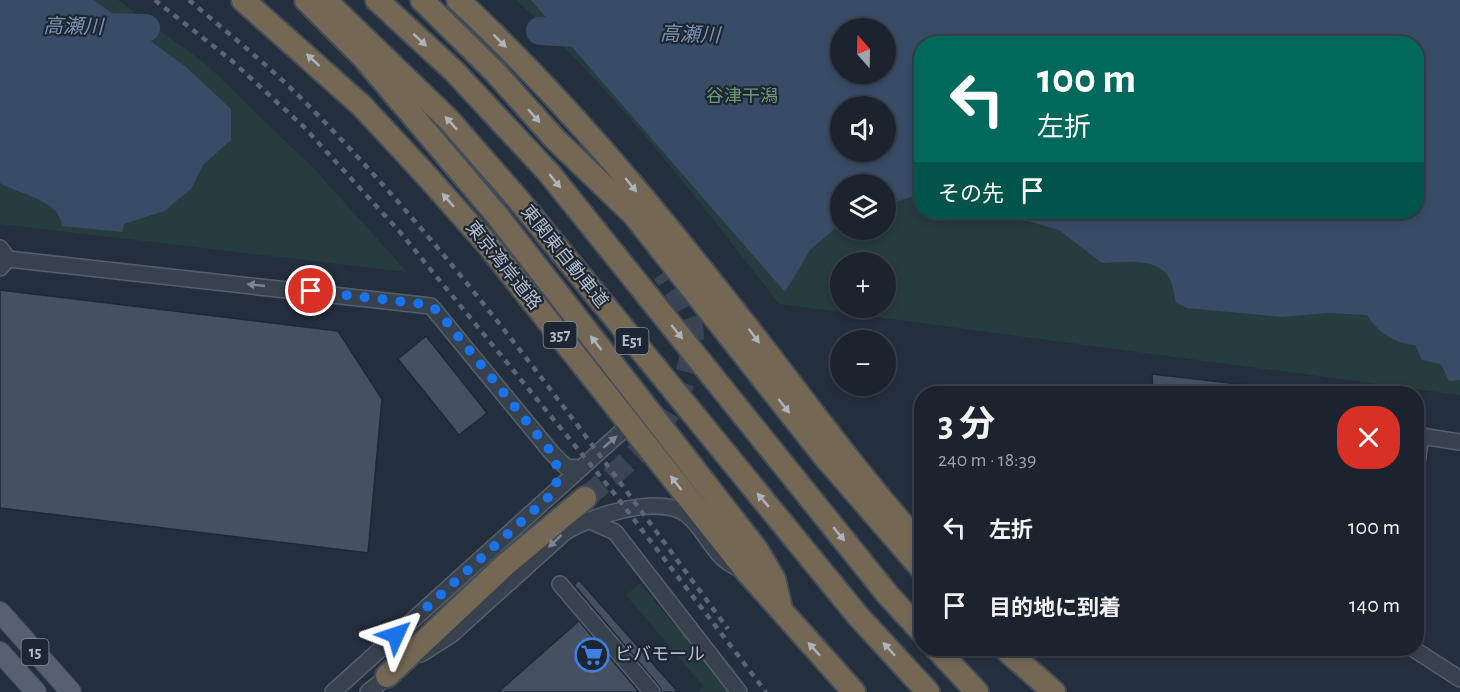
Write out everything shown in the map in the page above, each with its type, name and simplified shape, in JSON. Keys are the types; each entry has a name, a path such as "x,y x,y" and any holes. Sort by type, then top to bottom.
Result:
{"highway":[{"name":"東京湾岸道路","path":"243,0 362,106 488,245 747,572 854,692"},
{"path":"306,0 363,57 481,196 757,550 774,579 782,613"},
{"name":"東関東自動車道","path":"325,0 449,120 517,198 851,607 928,692"},
{"name":"E51","path":"377,0 454,71 549,173 880,585 914,623"},
{"path":"422,0 495,72 555,139 625,222 663,273"},
{"path":"458,0 592,137 740,317 831,437 914,537"},
{"path":"555,139 634,215 824,456 914,560"},
{"path":"618,371 637,405 630,424"},
{"path":"387,676 505,566 585,498"},
{"path":"943,656 977,692"},
{"path":"1013,656 1054,692"},
{"path":"1024,656 1059,692"}],"main road":[{"name":"15","path":"0,612 71,692"},
{"name":"15","path":"0,652 36,692"}],"street":[{"path":"3,258 423,304 437,310 552,453 566,466 579,468"},
{"path":"333,692 630,424"},
{"path":"1424,436 1460,442"},
{"path":"552,453 559,471 559,478 552,494"},
{"path":"368,692 387,676 451,635 564,533 590,521 632,508 676,508 688,515 727,563 747,572"},
{"path":"632,508 626,521 625,535 639,564"},
{"path":"590,521 615,532 739,692"},
{"path":"560,584 652,692"},
{"path":"1424,656 1460,679"}],"green space":[{"path":"0,0 118,0 207,65 318,173 407,272 0,224"},
{"name":"谷津干潟","path":"516,0 1460,0 1460,395 1424,390 1424,386 1393,386 884,318 896,318 896,252 830,252 830,311 779,304 654,146 621,108"},
{"path":"640,584 732,692 697,692 703,686 626,595"}],"water":[{"path":"0,0 94,0 186,67 231,109 231,140 203,165 191,189 164,211 124,224 122,232 62,226 60,217 47,204 0,183"},
{"name":"谷津干潟","path":"531,0 1460,0 1460,380 1449,381 1441,364 1422,360 1415,345 1387,336 1367,315 1328,313 1282,317 1187,308 1176,303 1170,279 1155,266 1138,262 1102,263 1059,230 1020,219 1424,219 1424,36 914,36 914,196 896,202 896,174 830,174 830,233 810,250 785,292"}],"building":[{"path":"0,290 338,331 382,399 368,553 0,508"},
{"path":"426,336 487,413 459,435 398,359"},
{"path":"1152,374 1247,385 1247,386 1153,386"},
{"path":"579,580 678,692 662,692 574,585"},
{"path":"579,621 639,692 498,692"}],"waterway":[{"name":"高瀬川","path":"92,27 146,28"},
{"name":"高瀬川","path":"540,31 598,34"}],"tunnel":[{"path":"585,498 619,470 648,441 661,425 681,388 692,350 692,327 686,308 663,273"}],"railway":[{"path":"155,0 231,60 304,127 400,232 613,492 766,692"},
{"path":"189,0 305,102 419,226 526,358 728,629"}],"place":[{"name":"ビバモール","path":"592,655"}],"route":[{"path":"311,291 423,304 437,310 532,427 552,453 558,465 559,478 552,494 396,635"}]}
